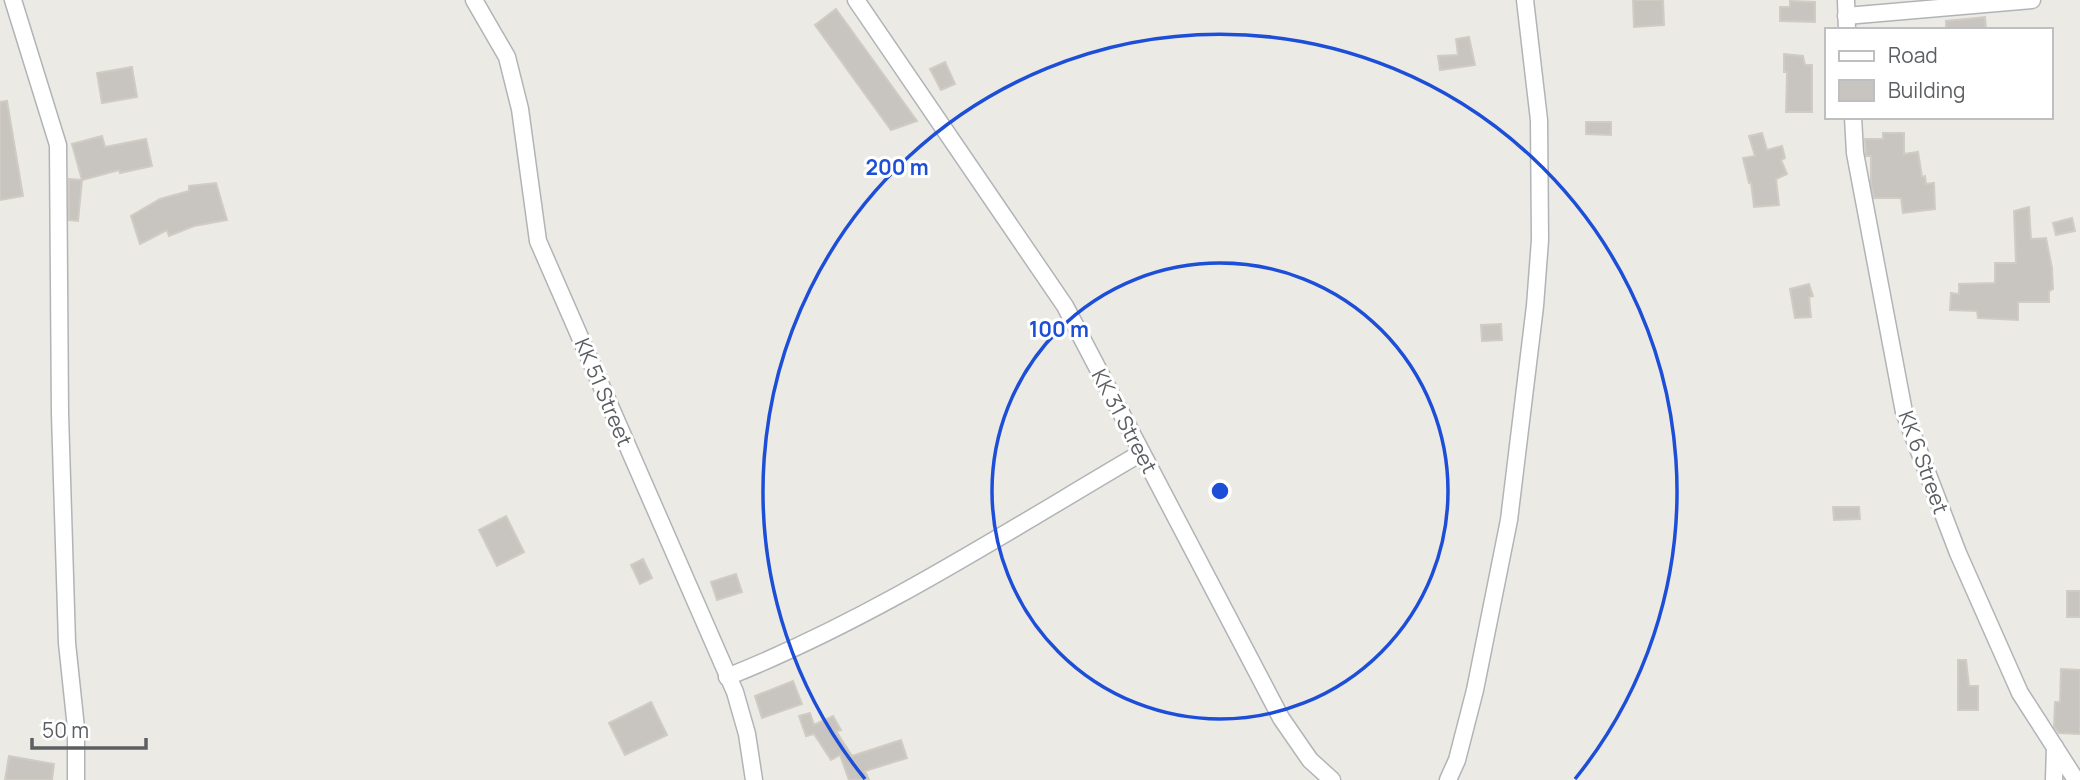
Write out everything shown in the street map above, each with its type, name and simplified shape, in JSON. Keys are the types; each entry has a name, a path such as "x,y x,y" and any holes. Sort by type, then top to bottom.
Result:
{"street":[{"path":"13,0 58,145 60,414 67,643 76,728 76,780"},
{"name":"KK 51 Street","path":"474,0 507,57 520,108 538,241 735,692 747,734 754,780"},
{"name":"KK 31 Street","path":"856,0 1065,306 1281,718 1311,760 1332,780"},
{"path":"1448,780 1457,760 1475,690 1509,520 1535,306 1540,240 1539,120 1525,0"},
{"path":"1846,15 2032,0"},
{"name":"KK 6 Street","path":"1853,119 1855,153 1903,412 1958,553 2020,694 2076,780"},
{"path":"727,677 787,653 876,607 1142,453"},
{"path":"2054,780 2055,747"}],"building":[{"path":"1633,0 1663,0 1664,25 1634,27"},
{"path":"1790,1 1815,2 1815,22 1780,21 1780,7 1790,7"},
{"path":"836,9 917,121 891,130 815,25"},
{"path":"1985,17 1986,28 1946,28 1946,21"},
{"path":"1469,37 1475,65 1440,70 1438,56 1458,55 1456,39"},
{"path":"1784,54 1803,56 1805,65 1812,65 1812,112 1786,112 1787,72 1784,72"},
{"path":"945,62 955,84 941,90 930,69"},
{"path":"132,67 137,97 102,103 97,73"},
{"path":"7,101 23,196 0,200 0,102"},
{"path":"1586,122 1611,122 1611,135 1586,134"},
{"path":"1762,133 1767,150 1782,146 1785,158 1781,160 1787,174 1776,179 1779,205 1754,207 1751,182 1749,183 1743,158 1755,156 1749,136"},
{"path":"1883,133 1904,133 1904,154 1918,152 1922,177 1925,176 1926,184 1934,183 1935,209 1903,213 1901,198 1874,198 1871,156 1866,156 1865,139 1883,139"},
{"path":"102,136 105,147 146,139 152,166 120,173 119,170 82,180 72,144"},
{"path":"69,179 82,180 78,221 69,220"},
{"path":"216,183 227,220 194,226 169,236 167,230 140,244 131,216 160,199 189,191 189,186"},
{"path":"2029,207 2031,239 2046,238 2053,289 2049,291 2049,302 2018,302 2018,320 1978,318 1977,311 1950,310 1951,293 1959,294 1959,284 1995,283 1995,263 2016,263 2014,211"},
{"path":"2072,218 2075,231 2056,235 2053,223"},
{"path":"1809,284 1813,296 1809,297 1811,317 1795,318 1790,289"},
{"path":"1501,324 1502,340 1482,341 1481,325"},
{"path":"1833,507 1859,507 1860,519 1834,520"},
{"path":"506,516 524,552 497,566 479,530"},
{"path":"643,559 652,578 640,584 631,565"},
{"path":"736,574 742,592 717,600 711,582"},
{"path":"2067,591 2080,591 2080,617 2067,617"},
{"path":"1958,660 1966,660 1969,686 1978,686 1978,710 1958,710"},
{"path":"2061,669 2080,670 2080,734 2059,733 2054,727 2055,702 2060,702"},
{"path":"793,681 802,704 762,718 755,696"},
{"path":"651,702 667,735 625,755 609,723"},
{"path":"810,713 814,725 833,716 841,730 836,731 852,756 901,740 907,758 865,771 869,780 849,780 840,755 831,760 814,734 806,736 799,716"},
{"path":"9,756 54,764 52,780 5,780"}]}
